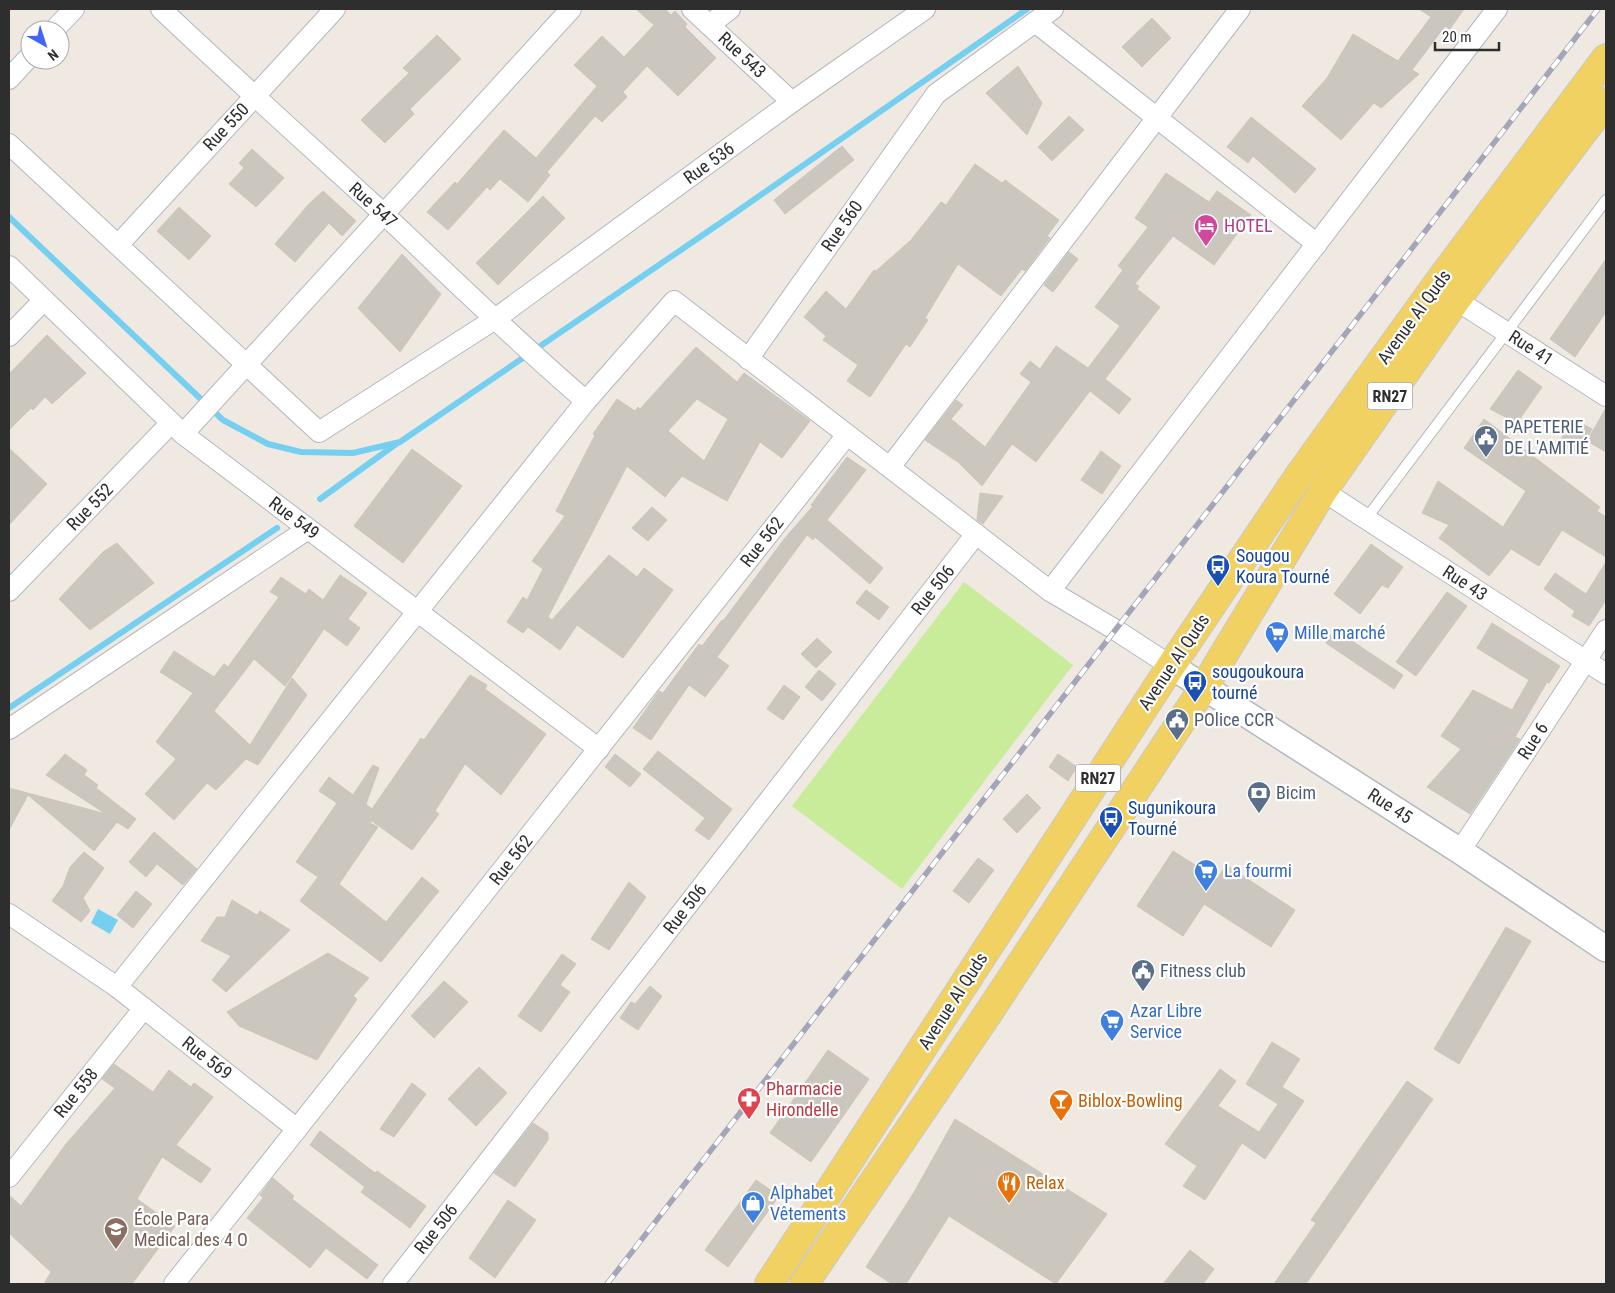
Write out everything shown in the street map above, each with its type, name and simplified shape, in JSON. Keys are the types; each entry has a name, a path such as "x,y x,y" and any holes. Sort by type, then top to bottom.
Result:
{"main road":[{"name":"Avenue Al Quds","path":"769,1284 1171,666 1300,474 1440,280 1606,58"},
{"name":"Avenue Al Quds","path":"804,1284 985,1018 1204,686 1323,491 1456,300 1602,115"}],"street":[{"path":"64,20 74,9"},
{"name":"Rue 547","path":"161,9 254,97 384,214 548,369 586,401"},
{"name":"Rue 550","path":"118,245 335,9"},
{"name":"Rue 552","path":"9,591 246,364 571,9"},
{"name":"Rue 543","path":"692,9 792,102"},
{"path":"709,25 730,9"},
{"name":"Rue 536","path":"246,364 319,432 495,319 792,102 925,9"},
{"name":"Rue 560","path":"748,359 936,94 1053,9"},
{"path":"890,467 1240,9"},
{"path":"1050,591 1497,9"},
{"path":"1035,22 1317,244"},
{"path":"9,79 20,67"},
{"path":"9,144 246,364"},
{"name":"Rue 549","path":"9,266 177,429 599,749"},
{"path":"9,336 44,300"},
{"name":"Rue 41","path":"1456,300 1606,396"},
{"path":"117,986 586,401 674,301 1050,591 1171,666"},
{"name":"Rue 562","path":"174,1284 847,435"},
{"name":"Rue 43","path":"1323,491 1606,674"},
{"path":"9,729 308,529"},
{"name":"Rue 506","path":"393,1284 976,534"},
{"name":"Rue 6","path":"1460,851 1606,630"},
{"name":"Rue 45","path":"1171,666 1460,851 1606,949"},
{"name":"Rue 569","path":"9,914 117,986 297,1129"},
{"name":"Rue 558","path":"9,1177 144,1008"}],"lane":[{"path":"1366,519 1606,200"}],"green space":[{"path":"964,582 1073,665 902,889 792,806"}],"water":[{"path":"98,909 118,920 110,934 91,923"}],"building":[{"path":"636,9 665,9 671,15 675,11 687,24 685,27 716,58 678,96 647,66 623,92 627,97 602,122 595,116 547,172 550,175 528,202 500,179 490,190 487,187 448,230 427,212 455,182 457,184 504,130 536,158 597,86 574,65 602,36 624,57 654,25"},
{"path":"1419,9 1464,9 1450,29 1445,26 1412,70 1419,74 1381,108 1374,103 1341,140 1302,106 1327,78 1353,34 1398,61 1431,17"},
{"path":"1152,18 1171,38 1142,67 1122,47"},
{"path":"437,35 461,59 410,109 414,114 385,143 361,120 409,73 403,68"},
{"path":"1018,66 1042,103 1027,135 986,93"},
{"path":"1069,116 1084,130 1052,161 1038,147"},
{"path":"1251,117 1316,169 1295,193 1253,156 1248,163 1227,147"},
{"path":"842,146 854,160 785,214 774,200"},
{"path":"252,149 284,178 256,207 229,184 244,168 239,163"},
{"path":"975,164 1002,183 1005,180 1059,220 1047,236 1050,238 1025,271 1022,269 1001,296 958,264 925,318 928,320 910,347 906,344 870,397 847,381 858,365 823,340 826,336 804,317 826,291 846,309 874,270 876,271 911,240 941,202 946,205"},
{"path":"1166,173 1209,202 1217,191 1251,215 1214,265 1173,236 1135,284 1139,286 1137,289 1160,307 1105,379 1131,399 1119,414 1090,391 1036,462 1012,444 982,486 958,462 925,440 956,400 963,405 951,419 985,447 1031,382 1020,374 1030,361 1040,369 1056,346 1088,368 1120,326 1095,307 1123,270 1118,266 1148,227 1135,218"},
{"path":"323,191 356,221 342,236 329,223 295,262 275,244 308,205"},
{"path":"543,196 565,218 498,285 476,263"},
{"path":"179,207 211,236 189,260 157,231"},
{"path":"1069,252 1078,259 1053,292 1044,285"},
{"path":"402,254 441,294 400,352 358,308"},
{"path":"1606,259 1606,312 1575,357 1550,339"},
{"path":"47,335 86,373 52,404 45,397 9,430 9,374"},
{"path":"696,347 737,382 744,373 810,421 782,458 760,442 727,501 682,476 665,497 627,466 548,617 552,620 609,555 637,577 644,568 673,590 623,658 577,625 560,650 528,627 523,633 507,622 523,597 527,600 543,569 532,561 565,516 556,511 595,435 593,434 617,399 635,411 638,407 640,409","holes":["697,399 728,419 704,461 668,431"]},
{"path":"1518,370 1542,387 1517,423 1490,409"},
{"path":"1606,408 1606,452 1587,441"},
{"path":"1571,418 1592,429 1579,454 1559,444"},
{"path":"1484,419 1600,507 1597,511 1606,517 1606,557 1562,530 1539,566 1511,549 1489,576 1439,538 1449,525 1422,513 1438,481 1503,527 1526,491 1464,448"},
{"path":"9,448 47,484 9,525"},
{"path":"412,449 462,486 403,563 354,526"},
{"path":"1101,451 1121,466 1102,494 1081,480"},
{"path":"847,457 866,470 827,520 883,568 870,584 815,537 813,540 807,535 717,657 729,666 705,697 689,685 651,740 633,728 659,691 663,693 699,644 702,646 723,621 785,538 813,506 811,505"},
{"path":"980,493 1003,496 983,524 977,520"},
{"path":"652,507 667,520 648,541 632,528"},
{"path":"117,543 154,583 90,630 59,599 103,552"},
{"path":"1371,544 1403,567 1388,588 1382,585 1360,614 1334,594"},
{"path":"1606,562 1606,600 1589,626 1572,616 1575,611 1544,589 1555,573 1586,594"},
{"path":"340,575 367,593 348,619 360,628 347,646 324,629 285,686 254,659 214,711 250,745 292,678 307,695 258,765 246,759 216,790 207,783 174,820 145,794 176,759 156,742 193,693 160,672 174,651 214,677 224,664 228,667 279,597 270,592 281,577 306,594 309,589 323,600"},
{"path":"866,590 889,607 879,620 856,603"},
{"path":"1447,592 1467,606 1416,676 1396,662"},
{"path":"1492,623 1560,666 1549,683 1547,682 1515,737 1520,739 1470,814 1427,787 1461,749 1441,736 1473,690 1512,710 1529,680 1477,648"},
{"path":"1334,629 1403,675 1394,689 1326,643"},
{"path":"817,638 832,652 816,668 801,654"},
{"path":"819,670 836,684 822,701 805,687"},
{"path":"470,675 487,685 485,689 546,734 501,795 465,764 435,811 439,814 412,850 372,821 370,823 378,827 339,884 386,922 422,877 439,891 381,962 300,901 318,877 296,862 337,803 319,791 329,777 353,795 373,765 379,768 366,804 372,809 421,738 424,740"},
{"path":"784,685 800,697 783,720 767,709"},
{"path":"658,751 732,809 709,840 695,830 705,818 643,769"},
{"path":"65,754 87,770 84,775 98,785 96,788 136,819 128,829 117,822 94,851 28,795 9,830 9,788 106,814 46,775"},
{"path":"615,754 641,774 630,787 605,767"},
{"path":"1058,754 1077,767 1068,781 1049,767"},
{"path":"1027,794 1041,808 1017,833 1003,819"},
{"path":"154,832 197,869 183,885 157,864 146,877 129,862"},
{"name":"La fourmi","path":"1173,851 1217,879 1226,865 1295,910 1271,947 1204,904 1183,936 1137,906"},
{"path":"84,852 104,868 83,898 90,911 81,922 52,901 63,886 70,867"},
{"path":"978,858 994,870 969,903 953,891"},
{"path":"629,882 646,897 609,950 591,939"},
{"path":"136,891 152,904 133,928 117,915"},
{"path":"232,900 257,915 260,911 290,930 226,992 212,980 231,956 201,941 217,917 225,917"},
{"path":"1506,927 1531,941 1459,1064 1434,1049"},
{"path":"328,953 369,978 353,996 357,999 317,1060 239,1026 227,1012"},
{"path":"562,954 576,964 560,985 570,992 541,1032 518,1016"},
{"path":"444,981 468,1002 434,1038 411,1016"},
{"path":"650,986 662,996 638,1030 620,1018 631,1002 635,1004"},
{"path":"1272,1042 1300,1059 1282,1087 1304,1101 1265,1159 1242,1143 1205,1200 1183,1186 1197,1166 1165,1144 1220,1069 1236,1081 1218,1106 1259,1132 1278,1104 1246,1084"},
{"path":"828,1050 869,1079 811,1162 770,1133"},
{"path":"114,1064 153,1092 169,1070 191,1087 194,1083 213,1097 176,1145 211,1169 201,1183 162,1157 137,1199 175,1226 132,1284 44,1284 51,1272 9,1233 9,1195 21,1206 66,1144 115,1088 102,1079"},
{"path":"479,1067 507,1093 476,1126 448,1099"},
{"path":"1407,1081 1433,1099 1306,1284 1274,1284 1316,1223 1311,1220"},
{"path":"412,1083 426,1094 394,1137 380,1129"},
{"name":"Relax","path":"955,1119 1107,1214 1056,1284 949,1216 906,1284 892,1284 866,1267 913,1194"},
{"path":"533,1123 548,1133 548,1140 515,1187 494,1173"},
{"path":"320,1131 375,1173 377,1171 426,1206 410,1228 361,1192 365,1187 310,1145"},
{"path":"273,1178 294,1196 292,1199 378,1265 367,1279 326,1248 310,1268 247,1218 263,1198 260,1195"},
{"path":"756,1180 779,1196 728,1267 705,1250"},
{"path":"508,1200 536,1220 495,1278 469,1258"},
{"path":"1190,1250 1214,1269 1203,1284 1163,1284"}],"waterway":[{"path":"9,217 223,420 268,444 301,452 353,453 400,442 732,215 1027,9"},
{"path":"320,499 396,444"},
{"path":"9,708 277,528"}],"railway":[{"path":"607,1284 1598,9"}],"place":[{"name":"HOTEL","path":"1206,247"},
{"name":"PAPETERIE DE L'AMITIÉ","path":"1486,458"},
{"name":"Sougou Koura Tourné","path":"1218,587"},
{"name":"Mille marché","path":"1277,654"},
{"name":"sougoukoura tourné","path":"1195,703"},
{"name":"POlice CCR","path":"1177,741"},
{"name":"Bicim","path":"1259,814"},
{"name":"Sugunikoura Tourné","path":"1111,839"},
{"name":"La fourmi","path":"1206,892"},
{"name":"Fitness club","path":"1143,992"},
{"name":"Azar Libre Service","path":"1112,1042"},
{"name":"Pharmacie Hirondelle","path":"749,1120"},
{"name":"Biblox-Bowling","path":"1061,1122"},
{"name":"Relax","path":"1009,1204"},
{"name":"Alphabet Vêtements","path":"753,1224"},
{"name":"École Para Medical des 4 O","path":"116,1250"}]}
